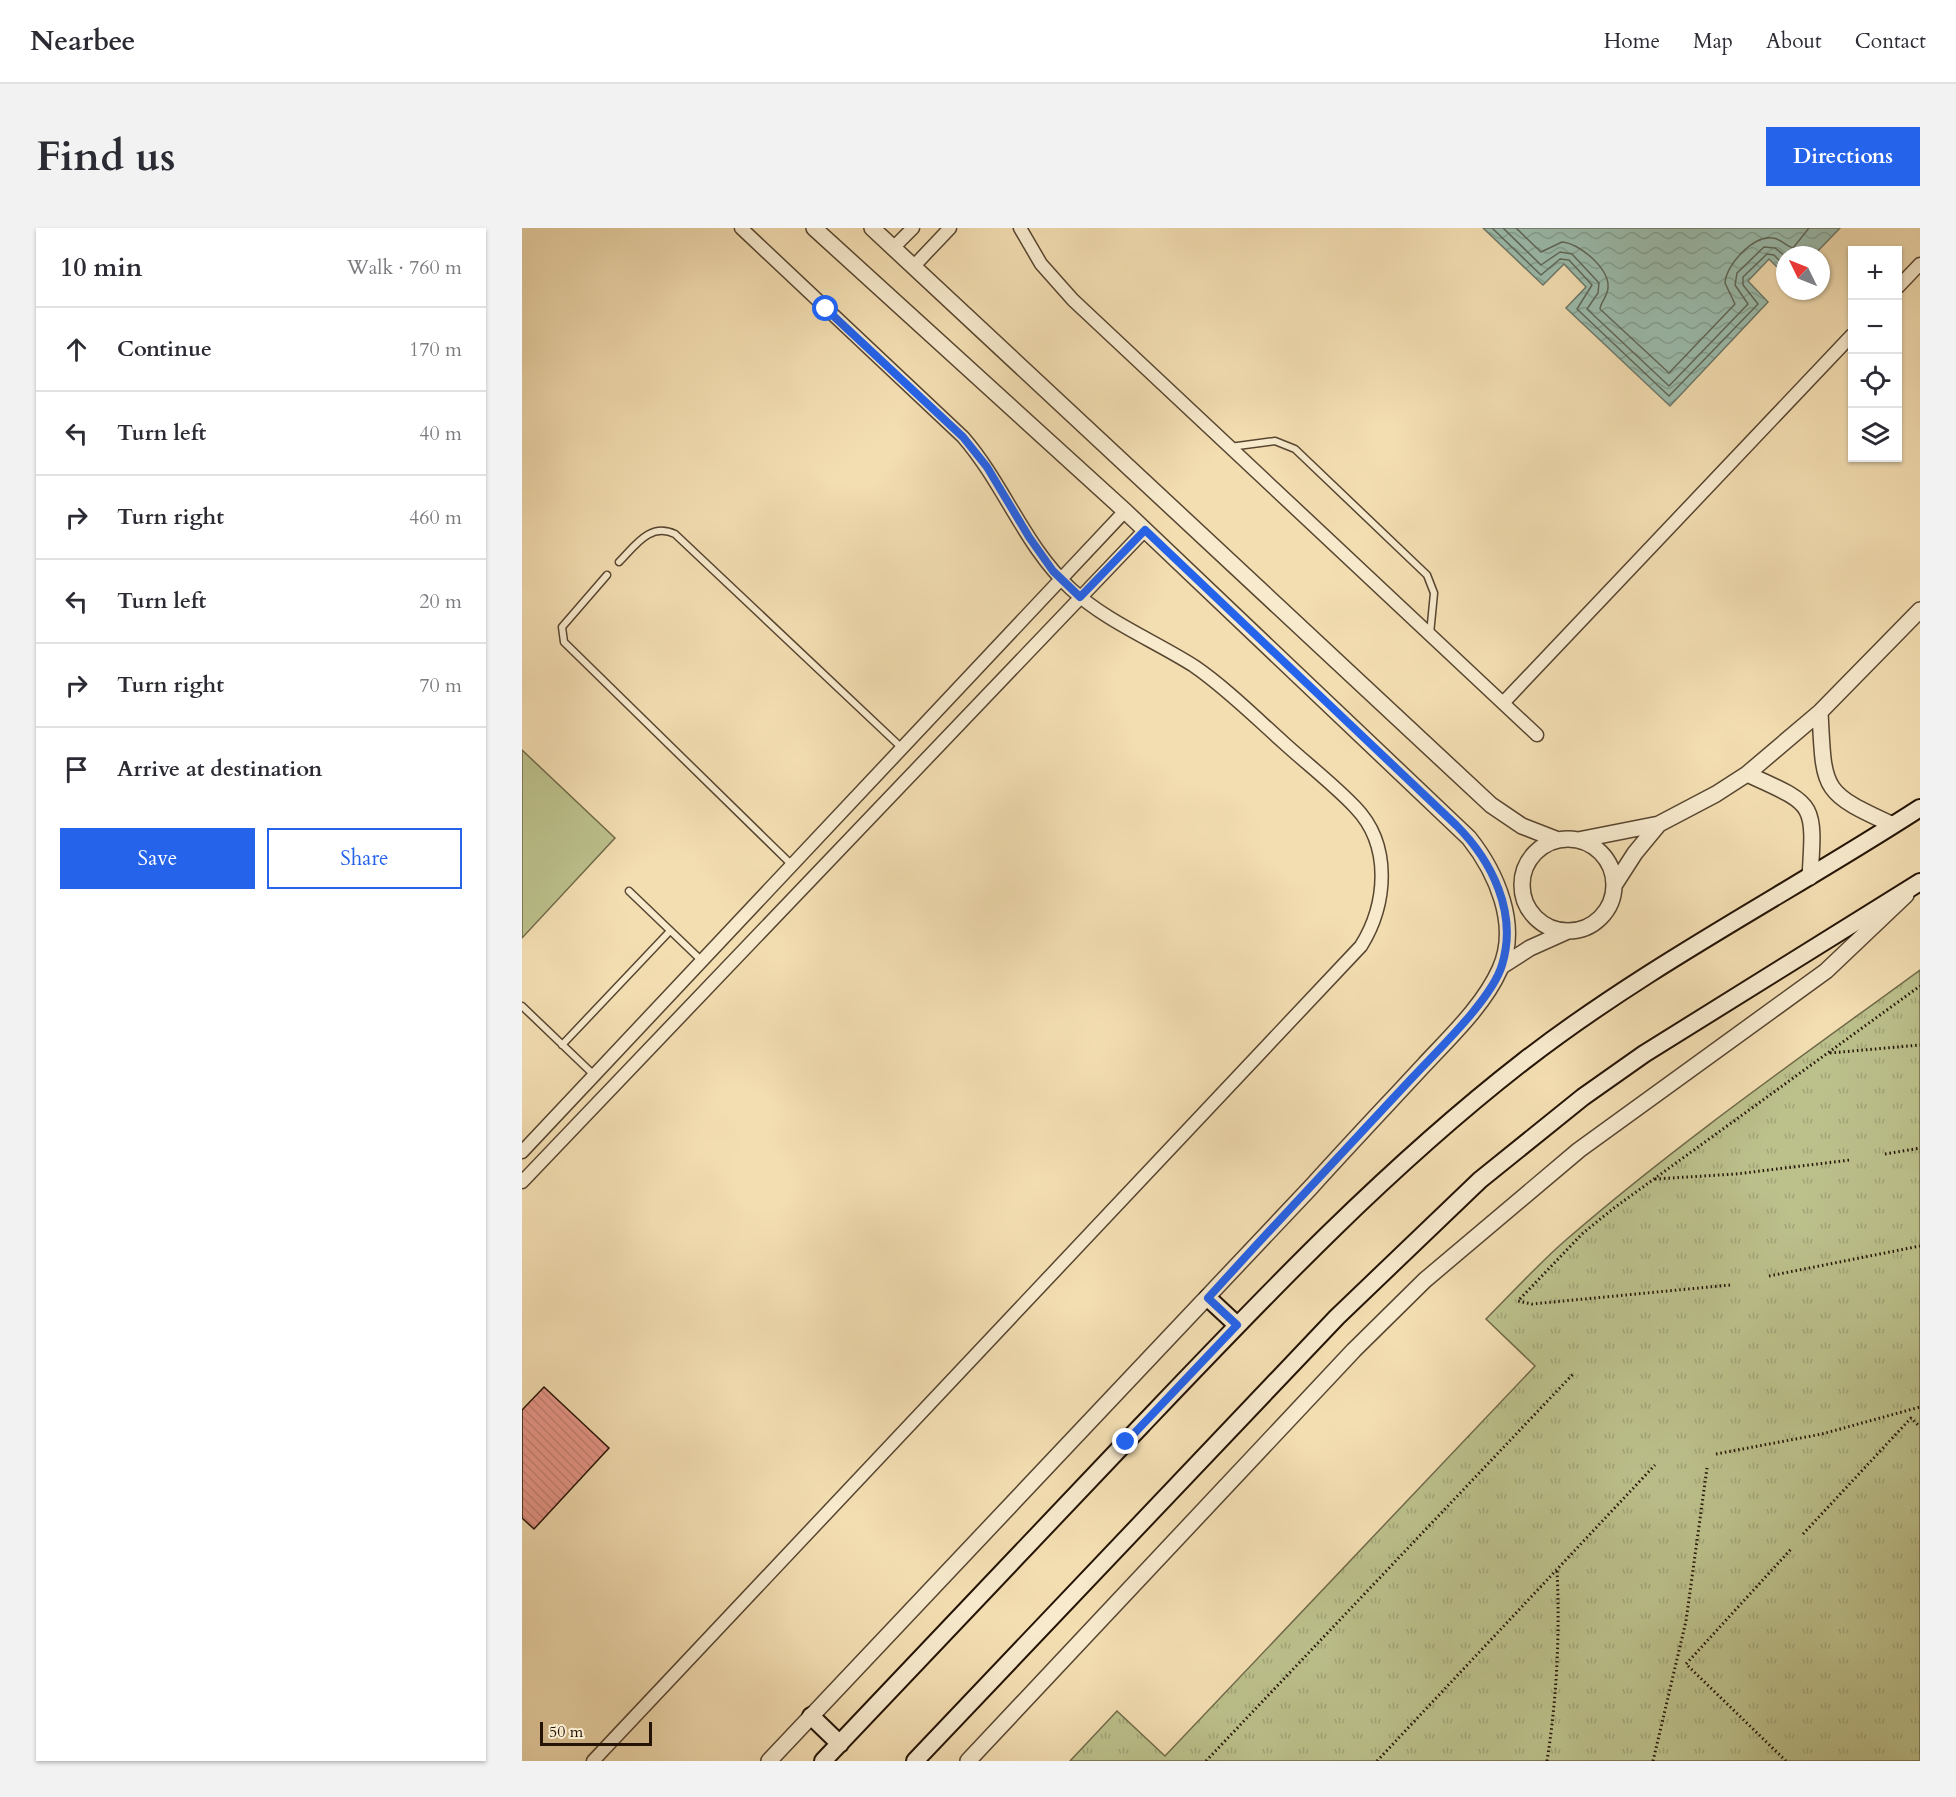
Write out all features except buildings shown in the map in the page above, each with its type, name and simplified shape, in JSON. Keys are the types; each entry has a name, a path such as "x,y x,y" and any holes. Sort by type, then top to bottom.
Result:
{"main road":[{"path":"823,1761 1237,1325 1402,1164 1523,1062 1648,974 1920,808"},
{"path":"915,1761 1336,1317 1480,1180 1583,1097 1644,1054 1769,973 1918,883"},
{"path":"1208,1298 1237,1325"},
{"path":"811,1716 840,1744"}],"street":[{"path":"593,1761 1353,955 1369,933 1380,904 1381,866 1371,832 1356,808 1210,678 1080,597 1062,580 1029,537 987,467 963,437 741,228"},
{"path":"769,1761 1208,1298 1445,1042 1477,1004 1502,966 1506,943 1501,897 1483,856 1456,825 1125,511 814,228"},
{"path":"872,228 1491,805 1522,826 1558,840 1578,840 1659,824 1716,794 1747,774 1820,712 1920,610"},
{"path":"893,248 913,228"},
{"path":"914,267 950,228"},
{"path":"1020,228 1041,264 1061,289 1537,735"},
{"path":"1902,283 1920,264"},
{"path":"1503,703 1848,339"},
{"path":"522,1152 1125,511"},
{"path":"522,1182 1145,530"},
{"path":"1820,712 1824,771 1832,789 1845,802 1893,825"},
{"path":"1747,774 1797,797 1808,810 1813,826 1810,877"},
{"path":"1502,966 1530,948 1597,921 1610,904 1615,884 1635,853 1659,824"},
{"path":"1558,840 1539,849 1532,856 1523,875 1523,892 1527,905 1540,921 1549,927 1569,931"},
{"path":"1578,840 1588,843 1604,855 1610,864 1615,884"},
{"path":"968,1761 1354,1350 1425,1280 1580,1150 1826,970 1918,883"},
{"path":"1501,897 1523,892"}],"lane":[{"path":"1230,447 1275,441 1289,445 1301,454 1427,575 1434,593 1430,634"},
{"path":"619,562 653,531 661,530 675,534 903,749"},
{"path":"607,575 567,618 562,627 564,642 793,866"},
{"path":"629,891 702,962"},
{"path":"562,1045 670,931"},
{"path":"522,1006 594,1076"}],"path":[{"path":"1730,1285 1532,1304 1518,1301 1583,1233 1653,1179 1920,987"},
{"path":"1828,1053 1920,1045"},
{"path":"1885,1154 1920,1148"},
{"path":"1653,1179 1736,1174 1850,1160"},
{"path":"1769,1276 1920,1246"},
{"path":"1206,1761 1574,1372"},
{"path":"1716,1454 1822,1434 1920,1407"},
{"path":"1909,1409 1911,1418 1920,1427"},
{"path":"1803,1534 1911,1418"},
{"path":"1377,1761 1655,1465"},
{"path":"1653,1761 1677,1665 1702,1518 1707,1468"},
{"path":"1677,1665 1686,1664 1792,1548"},
{"path":"1548,1761 1554,1717 1559,1628 1557,1569"},
{"path":"1686,1664 1786,1761"}],"green space":[{"path":"522,750 615,838 522,938"},
{"path":"1920,970 1920,1761 1070,1761 1117,1711 1165,1756 1535,1366 1486,1319 1557,1248 1609,1203 1741,1101"}],"water":[{"path":"1483,228 1840,228 1823,246 1776,246 1776,266 1769,259 1748,281 1768,302 1670,406 1566,308 1586,287 1564,264 1543,285"}],"route":[{"path":"826,309 963,437 987,467 1029,537 1053,571 1080,597 1145,530 1469,838 1483,856 1494,876 1501,897 1506,943 1502,966 1494,980 1445,1042 1208,1298 1237,1325 1126,1442"}]}
